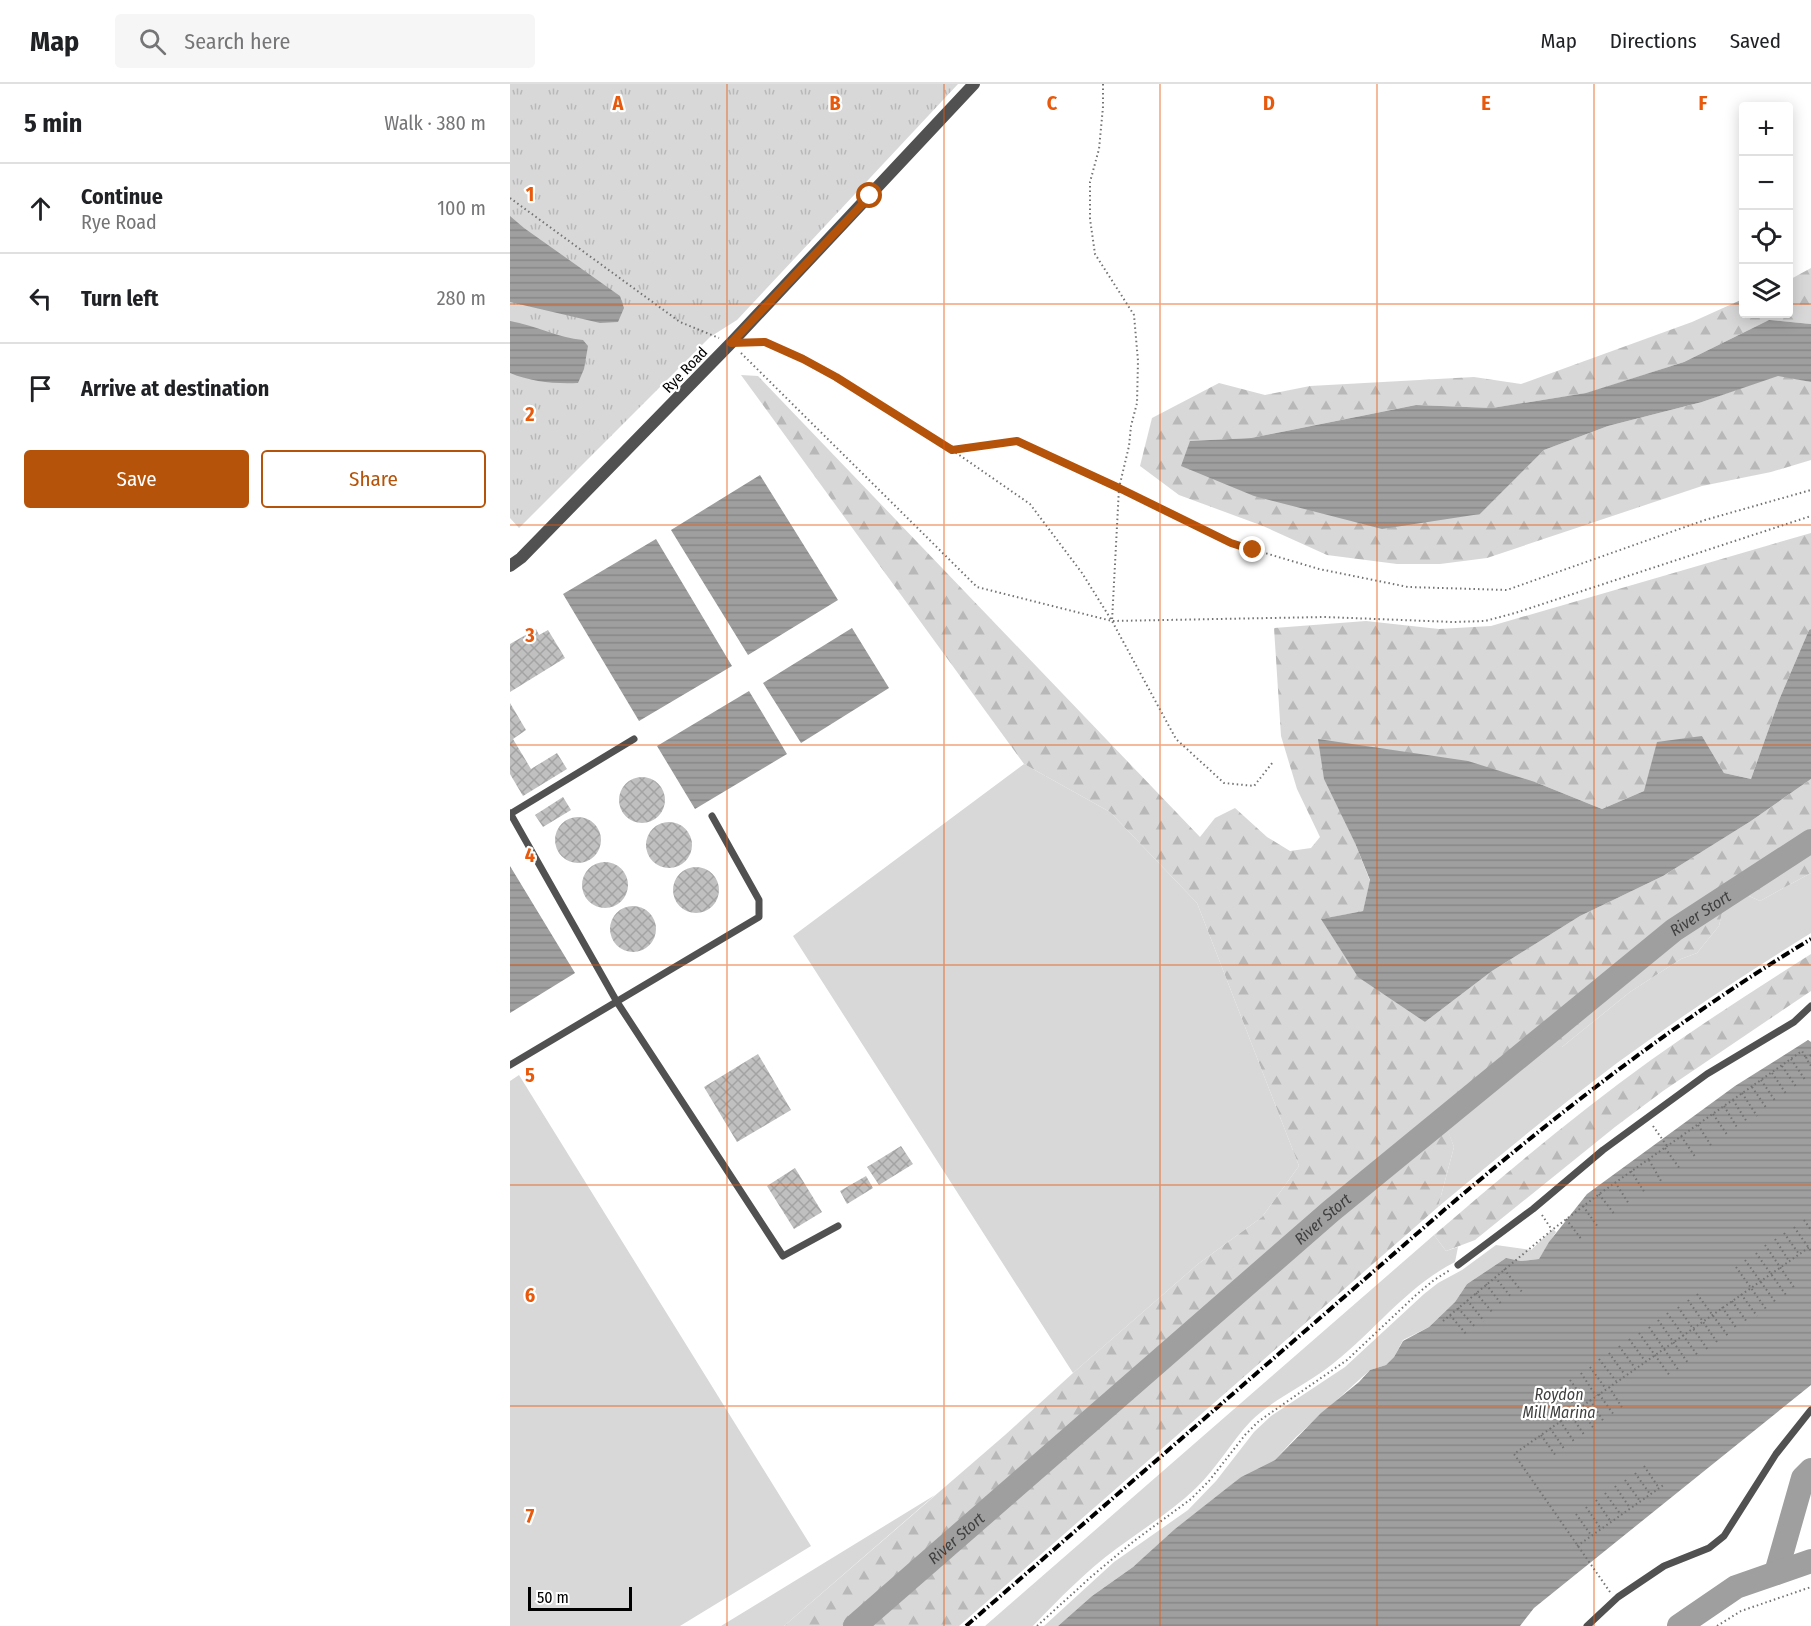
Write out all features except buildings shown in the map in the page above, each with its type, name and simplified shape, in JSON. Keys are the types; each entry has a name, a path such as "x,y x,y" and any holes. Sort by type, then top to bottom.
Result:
{"street":[{"name":"Rye Road","path":"510,566 521,558 731,343 974,84"}],"lane":[{"path":"634,739 510,813 617,1002 783,1256 838,1226"},
{"path":"510,1065 759,917 759,900 712,816"},
{"path":"1458,1265 1536,1206 1603,1150 1707,1074 1794,1022 1811,1006"},
{"path":"1587,1626 1615,1600 1664,1566 1709,1548 1724,1536 1776,1454 1811,1410"}],"path":[{"path":"1103,84 1099,149 1090,182 1090,219 1095,254 1134,315 1138,361 1137,403 1119,488 1112,621"},
{"path":"510,198 680,322 731,343 977,587 1112,621 1325,617 1485,621 1811,516"},
{"path":"731,343 765,342 803,359 836,377 952,450 1030,504 1082,573 1112,621 1176,739 1224,783 1254,786 1274,762"},
{"path":"952,450 1017,441 1231,543 1319,569 1408,587 1507,590 1705,520 1811,490"},
{"path":"1443,1321 1566,1219 1713,1113 1802,1052 1811,1066"},
{"path":"1806,1058 1811,1055"},
{"path":"1791,1059 1806,1082"},
{"path":"1782,1066 1797,1088"},
{"path":"1772,1073 1787,1095"},
{"path":"1761,1080 1776,1102"},
{"path":"1752,1087 1767,1109"},
{"path":"1742,1093 1757,1116"},
{"path":"1733,1100 1747,1122"},
{"path":"1724,1106 1738,1129"},
{"path":"1713,1113 1728,1136"},
{"path":"1648,1118 1680,1169"},
{"path":"1698,1125 1712,1147"},
{"path":"1681,1136 1695,1158"},
{"path":"1648,1159 1661,1181"},
{"path":"1631,1171 1645,1193"},
{"path":"1615,1182 1629,1204"},
{"path":"1599,1194 1615,1215"},
{"path":"1536,1206 1552,1230"},
{"path":"1583,1206 1598,1227"},
{"path":"1566,1219 1582,1240"},
{"path":"1804,1220 1811,1230"},
{"path":"1615,1600 1514,1454 1683,1334 1810,1248 1794,1227"},
{"path":"1784,1233 1799,1254"},
{"path":"1775,1239 1789,1261"},
{"path":"1765,1245 1795,1289"},
{"path":"1756,1253 1786,1295"},
{"path":"1745,1260 1776,1303"},
{"path":"1037,1626 1092,1575 1191,1499 1259,1421 1347,1360 1416,1295 1458,1265"},
{"path":"1736,1267 1766,1309"},
{"path":"1504,1269 1522,1292"},
{"path":"1495,1277 1511,1297"},
{"path":"1486,1284 1502,1305"},
{"path":"1476,1293 1493,1312"},
{"path":"1698,1294 1728,1336"},
{"path":"1741,1294 1757,1316"},
{"path":"1467,1300 1484,1321"},
{"path":"1688,1300 1717,1342"},
{"path":"1732,1301 1747,1322"},
{"path":"1678,1307 1708,1350"},
{"path":"1722,1307 1737,1329"},
{"path":"1458,1308 1476,1328"},
{"path":"1667,1313 1698,1356"},
{"path":"1450,1315 1467,1335"},
{"path":"1658,1320 1688,1363"},
{"path":"1649,1327 1679,1371"},
{"path":"1639,1333 1670,1376"},
{"path":"1629,1339 1645,1361"},
{"path":"1619,1346 1635,1368"},
{"path":"1609,1353 1625,1375"},
{"path":"1599,1359 1616,1382"},
{"path":"1590,1367 1623,1408"},
{"path":"1581,1373 1614,1415"},
{"path":"1570,1380 1586,1403"},
{"path":"1561,1388 1594,1429"},
{"path":"1590,1400 1604,1422"},
{"path":"1570,1414 1584,1436"},
{"path":"1560,1421 1575,1443"},
{"path":"1550,1428 1565,1450"},
{"path":"1541,1435 1556,1456"},
{"path":"1644,1466 1659,1488"},
{"path":"1635,1473 1650,1494"},
{"path":"1625,1480 1640,1501"},
{"path":"1577,1546 1665,1484"},
{"path":"1615,1486 1630,1508"},
{"path":"1605,1493 1621,1515"},
{"path":"1596,1500 1611,1522"},
{"path":"1586,1507 1601,1528"},
{"path":"1576,1514 1591,1535"},
{"path":"1717,1626 1741,1611 1811,1587"}],"green space":[{"path":"510,84 958,84 737,320 710,337 519,528 510,518"},
{"path":"1811,268 1811,324 1769,320 1684,362 1587,393 1492,408 1416,405 1251,438 1190,441 1480,514 1544,450 1608,426 1702,402 1778,375 1811,382 1811,460 1771,472 1702,486 1487,558 1440,564 1397,564 1327,555 1263,526 1179,495 1140,466 1152,418 1219,383 1265,395 1310,386 1474,377 1521,384 1692,322 1739,301 1739,318 1793,318 1793,278"},
{"path":"741,375 758,376 1200,837 1215,818 1235,808 1267,837 1290,851 1311,848 1320,837 1297,789 1281,736 1274,628 1366,621 1439,629 1491,626 1811,533 1811,629 1779,700 1751,779 1724,773 1702,736 1644,791 1602,809 1535,782 1355,843 1370,881 1363,911 1322,919 1425,1022 1492,971 1580,916 1663,876 1751,821 1811,779 1811,873 1760,901 1738,891 1724,904 1719,926 1697,953 1681,959 1630,992 1562,1047 1522,1050 1441,1111 1454,1147 1438,1207 959,1626 784,1626 1198,1264 1262,1217 1299,1166 1197,903 1110,812 1024,764"},
{"path":"1024,764 1110,812 1197,903 1299,1166 1262,1217 1198,1264 1073,1373 793,936"},
{"path":"1811,873 1811,933 1713,996 1617,1063 1438,1207 1454,1147 1440,1111 1522,1050 1562,1047 1630,992 1681,959 1697,953 1719,926 1724,904 1738,891 1760,901"},
{"path":"1811,954 1811,991 1663,1091 1475,1240 1446,1251 1434,1235 1541,1145 1651,1060"},
{"path":"519,1075 811,1546 680,1626 510,1626 510,1081"},
{"path":"1553,1229 1556,1232 1539,1259 1521,1261 1506,1258 1467,1284 1455,1302 1429,1327 1403,1340 1394,1357 1386,1365 1370,1370 1296,1437 1275,1460 1241,1477 1058,1626 1044,1626 1114,1562 1188,1510 1216,1481 1254,1432 1271,1416 1345,1367 1438,1283 1462,1270 1496,1245 1531,1250"},
{"path":"1434,1235 1446,1251 1458,1247 1455,1262 1420,1285 1326,1369 1259,1414 1244,1429 1204,1480 1187,1496 1094,1567 1033,1626 985,1626"},
{"path":"935,1495 784,1626 721,1626"}],"water":[{"path":"510,216 620,296 624,308 618,322 600,323 510,302"},
{"path":"1769,320 1811,324 1811,382 1778,376 1702,402 1608,426 1544,450 1480,514 1382,529 1254,496 1181,466 1190,441 1251,438 1416,405 1492,408 1586,393 1684,362"},
{"path":"510,321 583,340 588,346 584,369 578,383 543,382 510,373"},
{"path":"760,475 838,600 748,655 671,530"},
{"path":"656,539 732,666 639,721 563,594"},
{"path":"852,628 889,688 801,743 763,683"},
{"path":"1811,629 1811,779 1751,821 1663,876 1580,916 1492,971 1425,1022 1358,977 1321,919 1363,911 1370,880 1324,779 1318,739 1468,761 1535,782 1602,809 1644,791 1657,742 1702,736 1724,773 1751,779 1779,700"},
{"path":"749,691 787,754 695,809 657,746"},
{"path":"510,866 575,973 510,1013"},
{"name":"Roydon Mill Marina","path":"1808,1040 1811,1042 1811,1385 1534,1608 1520,1626 1058,1626 1241,1477 1275,1460 1321,1413 1370,1370 1386,1365 1394,1357 1403,1341 1429,1327 1455,1302 1467,1284 1506,1258 1521,1261 1539,1259 1549,1242 1587,1194 1735,1086"}],"waterway":[{"name":"River Stort","path":"855,1626 1331,1211 1674,930 1811,841"},
{"path":"1776,1573 1803,1478 1811,1470"},
{"path":"1679,1626 1736,1587 1811,1561"}],"railway":[{"path":"966,1626 1443,1211 1531,1138 1668,1034 1762,969 1811,939"}],"route":[{"path":"870,196 731,343 765,342 803,359 836,377 952,450 1017,441 1231,543 1253,550"}]}
